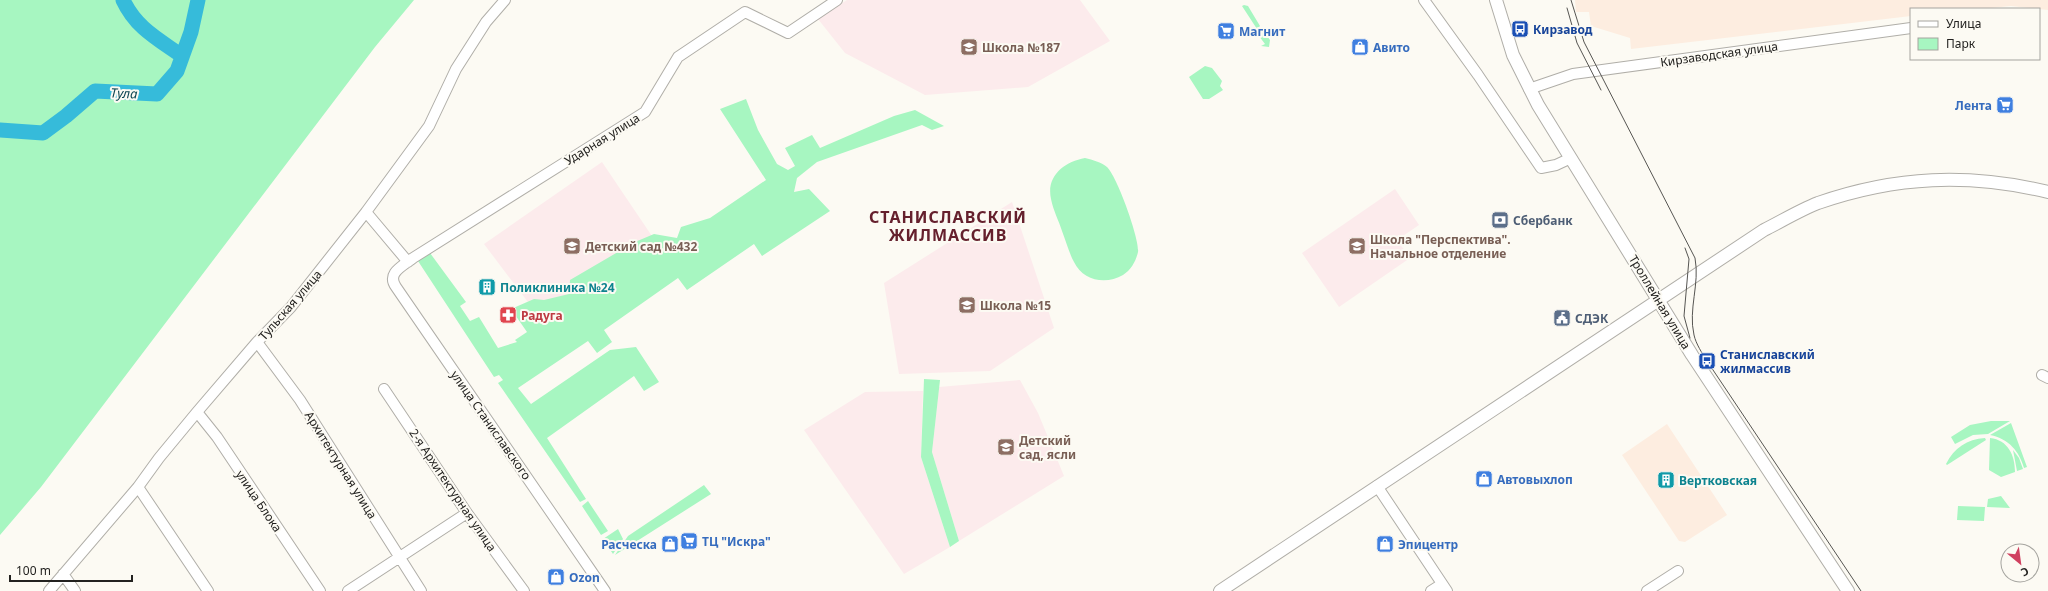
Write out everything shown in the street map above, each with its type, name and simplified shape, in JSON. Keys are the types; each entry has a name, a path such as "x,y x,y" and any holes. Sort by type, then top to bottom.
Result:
{"main road":[{"name":"Троллейная улица","path":"1496,0 1513,55 1529,89 1570,158 1692,355 1848,591"},
{"path":"1220,591 1377,486 1560,367 1658,299 1764,230 1818,204 1882,185 1926,180 1979,180 2048,192"}],"street":[{"name":"Тульская улица","path":"49,591 138,487 159,458 197,412 257,342 291,307 366,212 429,126 456,69 486,22 505,0"},
{"name":"Ударная улица","path":"408,262 646,112 678,57 746,12 788,33 837,0"},
{"path":"1424,0 1478,75 1541,168 1556,165 1570,158"},
{"name":"Кирзаводская улица","path":"1529,89 1573,74 1910,28"},
{"path":"366,212 408,262"},
{"name":"улица Станиславского","path":"408,262 394,272 393,283 605,591"},
{"name":"Архитектурная улица","path":"257,342 300,400 421,591"},
{"name":"2-я Архитектурная улица","path":"384,389 467,513 524,591"},
{"name":"улица Блока","path":"197,412 217,437 320,591"},
{"path":"1377,486 1444,587 1431,591"},
{"path":"138,487 208,591"},
{"path":"348,591 467,513"},
{"path":"1648,591 1678,571"},
{"path":"64,574 75,591"}],"shaded area":[{"name":"Школа №187","path":"847,0 1080,0 1110,41 1028,87 925,95 845,53 818,19"},
{"path":"1575,0 2048,0 2048,10 2011,6 1992,8 1910,8 1910,16 1631,49 1630,38 1591,26 1589,12 1576,12"},
{"name":"Детский сад №432","path":"602,162 660,248 546,326 484,244"},
{"name":"Школа \"Перспектива\". Начальное отделение","path":"1395,189 1419,225 1397,240 1410,258 1339,307 1302,253"},
{"name":"Школа №15","path":"1012,202 1054,328 990,371 899,374 884,283"},
{"path":"1020,380 1038,413 1064,476 959,541 932,452 939,387"},
{"path":"923,391 921,457 950,547 904,574 804,430 865,392"},
{"path":"1667,424 1727,515 1685,542 1679,541 1622,455"}],"green space":[{"path":"0,0 414,0 375,47 41,487 0,535"},
{"path":"1242,6 1248,6 1260,26 1257,29"},
{"path":"1262,29 1270,40 1269,47 1261,46 1265,44 1256,32"},
{"path":"1205,66 1212,68 1222,81 1220,86 1223,90 1209,99 1203,99 1189,77"},
{"path":"746,99 758,130 777,164 788,170 795,166 785,148 812,135 820,148 894,116 915,110 944,126 932,130 922,125 817,162 797,178 794,192 809,189 830,211 762,256 754,244 687,290 678,278 604,330 612,342 597,353 588,341 518,388 531,404 610,350 636,347 659,382 644,391 634,376 547,438 586,499 580,502 498,383 503,380 499,375 494,377 418,261 430,253 466,302 460,306 470,321 479,317 498,348 517,342 515,340 527,332 511,309 534,299 544,300 569,294 570,280 635,242 654,234 677,238 681,227 710,218 766,180 720,109"},
{"path":"1085,158 1102,164 1107,167 1111,173 1127,208 1138,245 1138,252 1131,268 1123,275 1109,280 1089,277 1078,268 1069,251 1051,199 1051,183 1058,171 1070,163"},
{"path":"924,379 940,380 932,452 959,541 950,547 921,457"},
{"path":"1991,421 2010,421 1988,434 1973,435 1955,444 1951,437 1970,425"},
{"path":"2011,423 2027,467 2024,468 2016,451 2008,443 2003,439 1990,435"},
{"path":"1985,438 1986,440 1947,465 1946,464 1953,453 1962,445 1972,440"},
{"path":"1990,438 2002,442 2009,449 2014,460 2015,472 2001,477 1989,470"},
{"path":"2013,450 2019,458 2023,469 2017,471"},
{"path":"704,485 711,494 615,555 628,536"},
{"path":"2001,496 2010,508 1987,507 1988,499"},
{"path":"588,501 608,531 601,535 582,506"},
{"path":"1958,506 1985,507 1984,521 1957,520"},
{"path":"618,529 623,539 613,554 603,539"}],"waterway":[{"path":"123,0 128,10 141,26 182,56"},
{"name":"Тула","path":"0,130 43,133 66,116 95,91 157,94 177,71 191,32 198,0"}],"tram line":[{"path":"1571,0 1584,42 1695,258 1696,277 1692,316 1694,335 1698,345 1707,361 1861,591"},
{"path":"1567,8 1577,43 1601,90"},
{"path":"1685,248 1689,259 1684,316 1690,338"}],"place":[{"name":"Кирзавод","path":"1520,29"},
{"name":"Магнит","path":"1226,31"},
{"name":"Школа №187","path":"969,47"},
{"name":"Авито","path":"1360,47"},
{"name":"Лента","path":"2005,105"},
{"name":"Сбербанк","path":"1500,220"},
{"name":"Детский сад №432","path":"572,246"},
{"name":"Школа \"Перспектива\". Начальное отделение","path":"1357,246"},
{"name":"Поликлиника №24","path":"487,287"},
{"name":"Школа №15","path":"967,305"},
{"name":"Радуга","path":"508,315"},
{"name":"СДЭК","path":"1562,318"},
{"name":"Станиславский жилмассив","path":"1707,361"},
{"name":"Детский сад, ясли","path":"1006,447"},
{"name":"Автовыхлоп","path":"1484,479"},
{"name":"Вертковская","path":"1666,480"},
{"name":"ТЦ \"Искра\"","path":"689,541"},
{"name":"Расческа","path":"670,544"},
{"name":"Эпицентр","path":"1385,544"},
{"name":"Ozon","path":"556,577"}],"district":[{"name":"СТАНИСЛАВСКИЙ ЖИЛМАССИВ","path":"948,226"}]}
